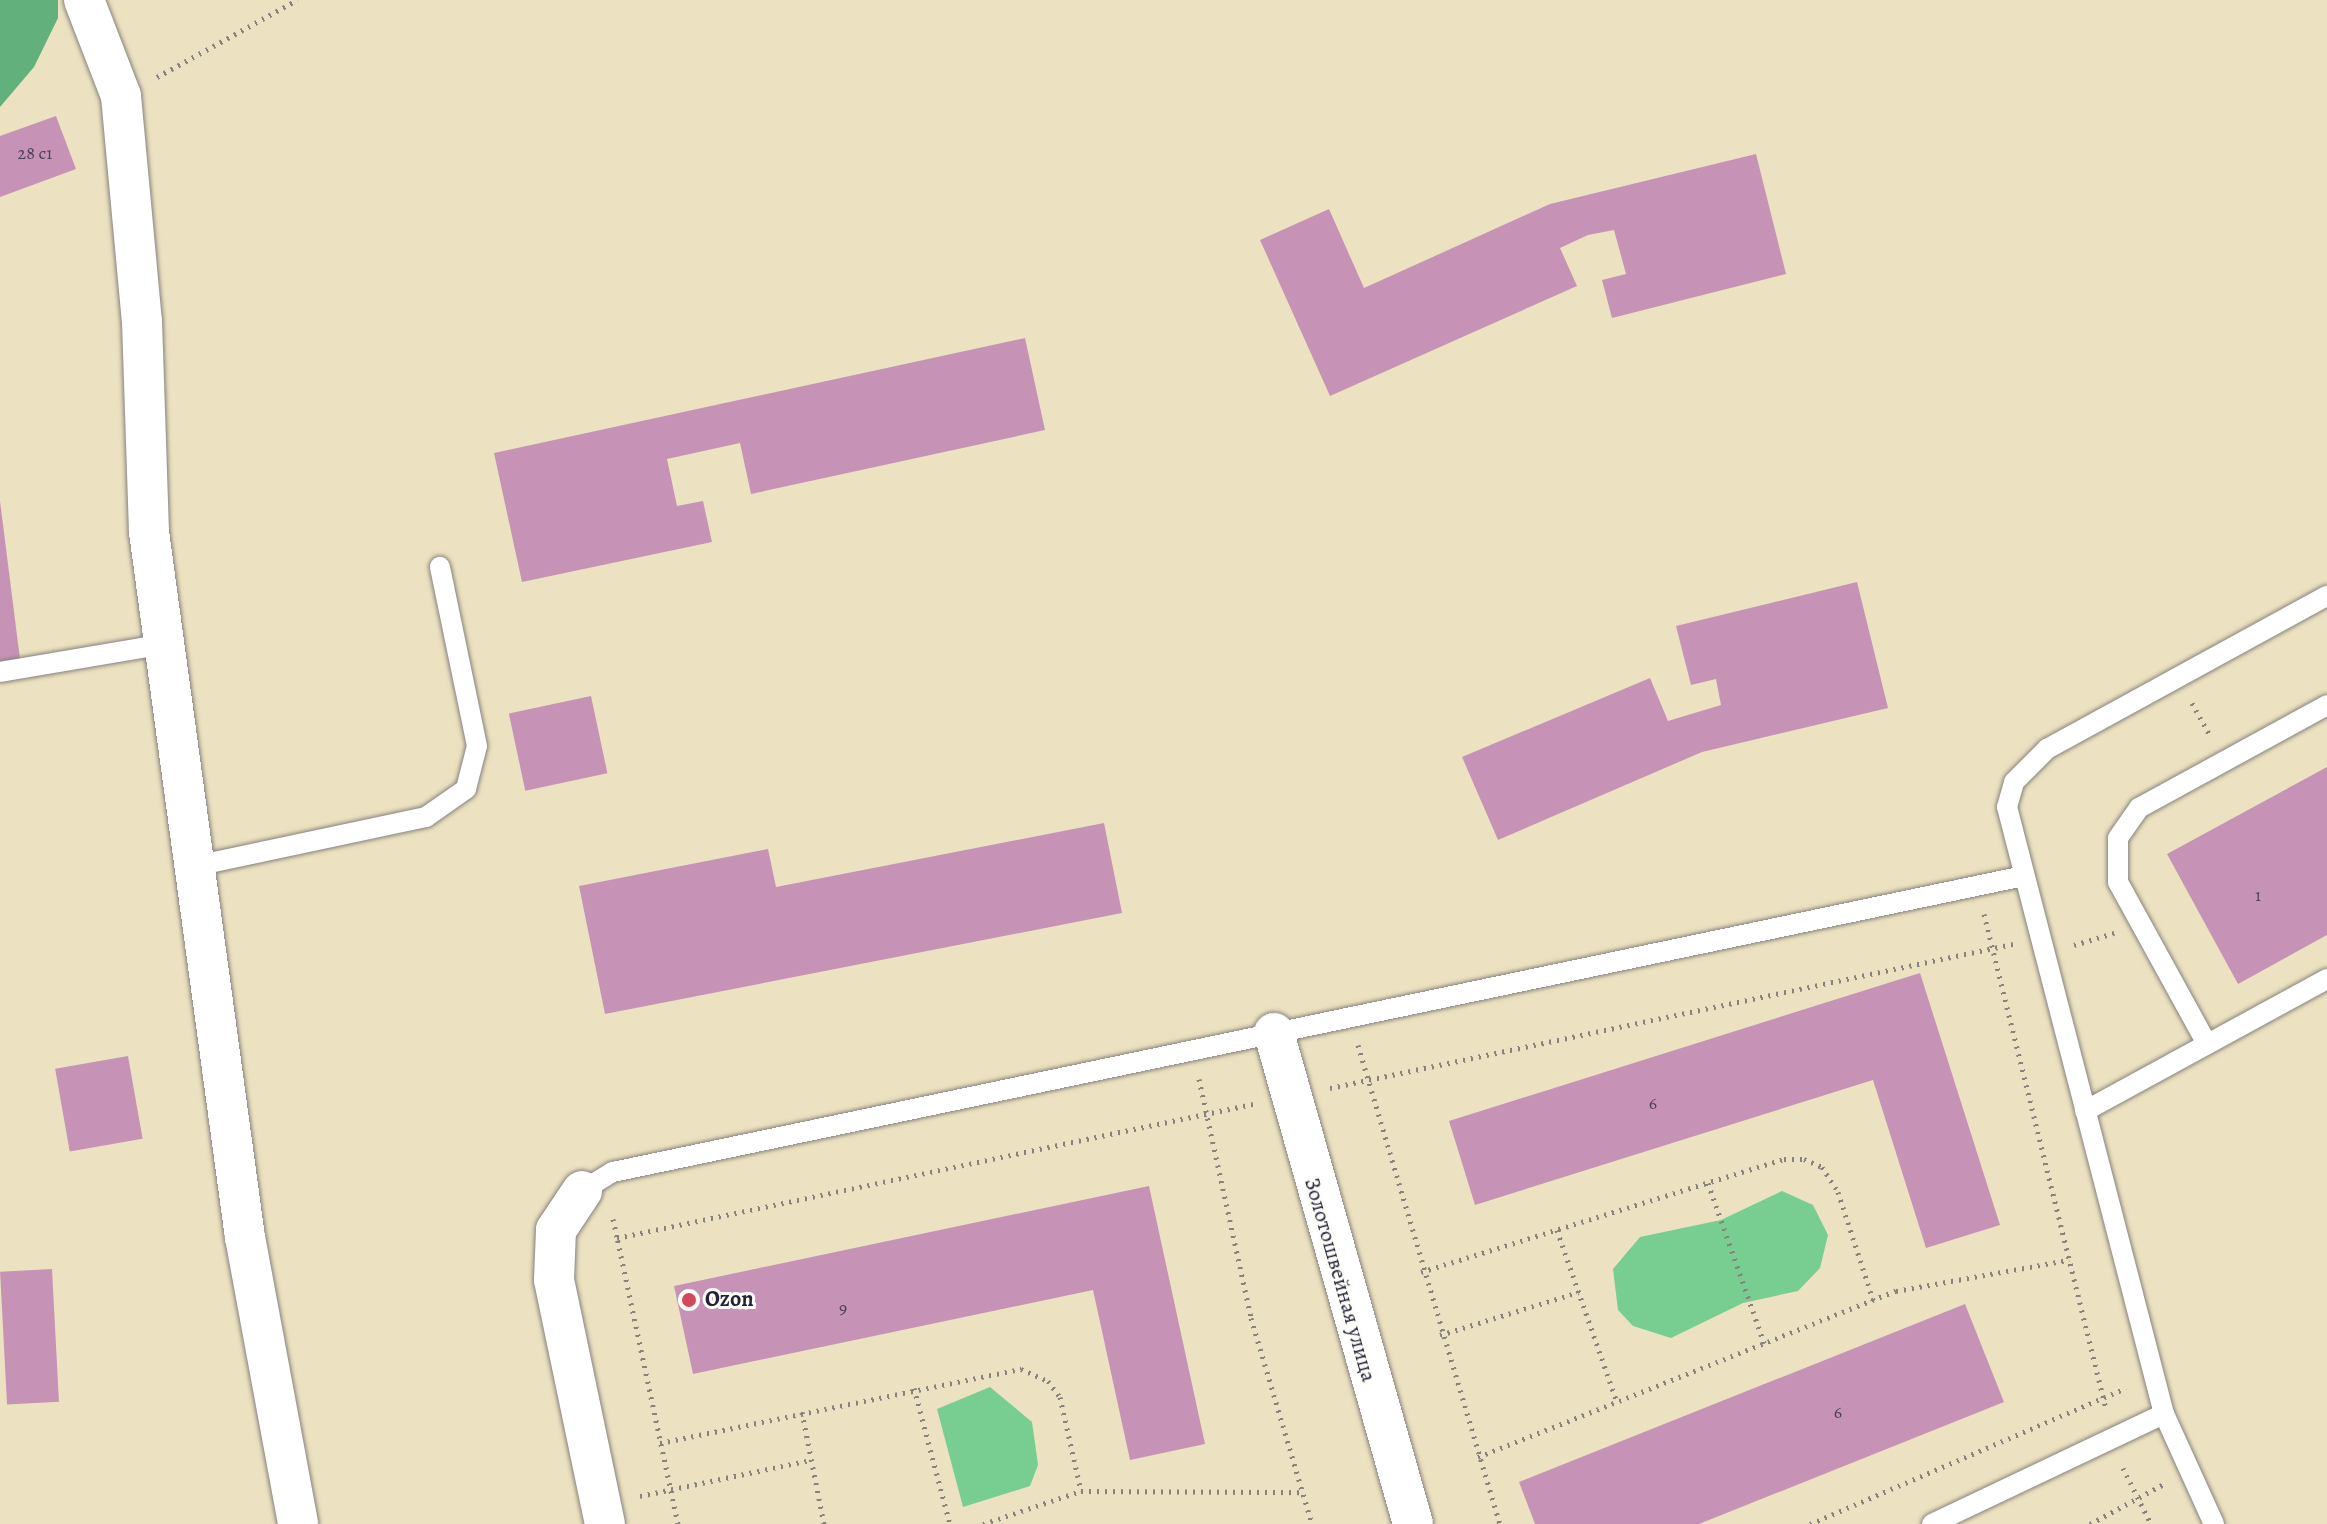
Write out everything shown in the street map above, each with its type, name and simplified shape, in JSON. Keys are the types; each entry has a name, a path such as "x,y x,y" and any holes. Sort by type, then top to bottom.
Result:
{"street":[{"path":"84,0 121,96 142,321 149,532 200,865 245,1237 298,1524"},
{"name":"Золотошвейная улица","path":"1274,1033 1413,1524"},
{"path":"582,1191 556,1230 554,1280 602,1514"}],"lane":[{"path":"200,865 426,817 466,789 477,746 440,567"},
{"path":"2214,1524 2186,1472 2153,1377 2007,807 2027,764 2327,596"},
{"path":"0,672 165,644"},
{"path":"2207,1044 2118,882 2118,838 2139,808 2327,705"},
{"path":"582,1191 613,1172 2024,876"},
{"path":"2085,1111 2327,979"},
{"path":"1932,1524 2164,1414"}],"path":[{"path":"121,96 297,0"},
{"path":"2178,677 2215,746"},
{"path":"1977,886 2113,1438 2136,1499 2151,1524"},
{"path":"678,1524 617,1238 2040,938"},
{"path":"1350,1017 1421,1272 1500,1524"},
{"path":"1193,1050 1251,1318 1312,1524"},
{"path":"1421,1272 1784,1159 1822,1167 1838,1192 1873,1300"},
{"path":"1708,1183 1764,1343"},
{"path":"1557,1230 1617,1402"},
{"path":"1478,1457 1873,1300 1947,1277 2069,1260"},
{"path":"1440,1335 1579,1292"},
{"path":"660,1443 1003,1369 1048,1381 1060,1397 1081,1491"},
{"path":"1810,1524 2153,1377"},
{"path":"914,1388 950,1524"},
{"path":"802,1412 824,1524"},
{"path":"602,1514 671,1489 811,1460"},
{"path":"2090,1524 2186,1472"},
{"path":"983,1524 1081,1491 1302,1492"}],"green space":[{"path":"0,0 58,0 58,18 34,67 0,107"},
{"path":"1782,1191 1813,1205 1828,1235 1820,1268 1798,1291 1743,1303 1671,1338 1633,1326 1618,1310 1613,1269 1640,1237 1721,1220"},
{"path":"990,1387 1032,1422 1038,1465 1030,1486 963,1507 937,1409"}],"building":[{"path":"56,116 76,169 0,197 0,136"},
{"path":"1756,154 1786,274 1612,318 1602,280 1626,274 1614,230 1588,235 1560,248 1577,286 1330,396 1260,240 1329,209 1364,288 1550,204"},
{"path":"1025,338 1045,430 751,494 740,443 667,459 677,506 703,501 712,542 522,582 494,453"},
{"path":"0,501 20,659 0,661"},
{"path":"1857,582 1888,708 1702,752 1498,840 1462,757 1650,678 1668,721 1721,705 1716,679 1691,685 1676,626"},
{"path":"591,696 607,773 525,791 509,713"},
{"path":"2327,767 2327,935 2238,984 2167,854"},
{"path":"1104,823 1122,913 605,1014 579,886 768,849 776,887"},
{"path":"1920,973 2000,1225 1926,1248 1873,1080 1475,1205 1449,1121"},
{"path":"128,1056 143,1139 70,1152 55,1069"},
{"path":"1149,1186 1205,1444 1130,1460 1093,1290 693,1374 674,1286"},
{"path":"52,1269 59,1402 7,1405 0,1272"},
{"path":"1965,1304 2004,1402 1699,1524 1535,1524 1519,1482"}],"place":[{"name":"Ozon","path":"689,1300"}]}
